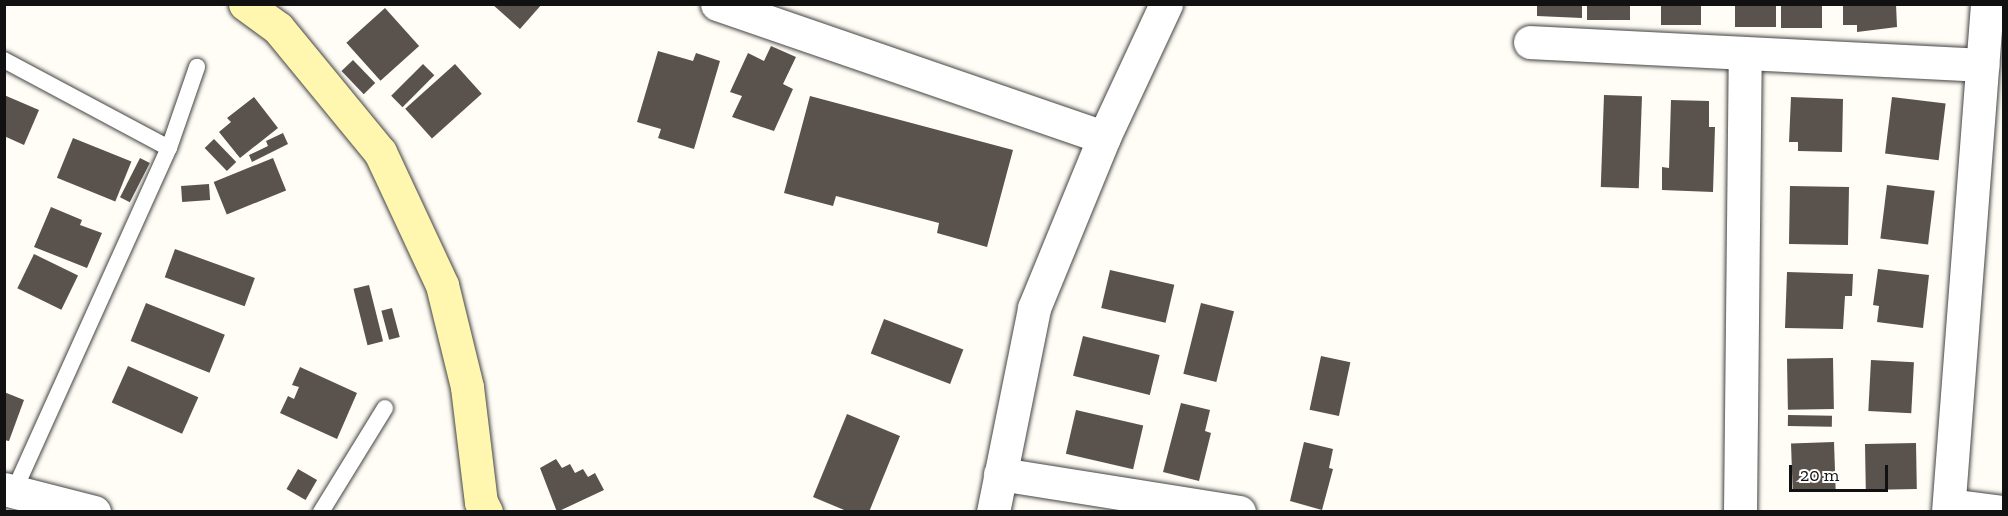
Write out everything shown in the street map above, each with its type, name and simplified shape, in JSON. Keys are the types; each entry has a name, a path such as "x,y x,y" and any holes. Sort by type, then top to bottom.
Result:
{"street":[{"path":"244,4 278,28 380,152 442,285 467,387 482,502 486,512"},
{"path":"717,4 1104,137"},
{"path":"993,512 1034,308 1104,137 1166,4"},
{"path":"1987,4 1982,65 1989,165 1949,508 2001,512"},
{"path":"1530,42 1982,65"},
{"path":"1740,512 1744,53"},
{"path":"1000,474 1239,512"},
{"path":"9,490 94,512"}],"lane":[{"path":"4,60 169,148"},
{"path":"9,490 169,148 197,67"},
{"path":"321,512 385,408"}],"building":[{"path":"492,4 542,4 520,29"},
{"path":"1537,4 1582,4 1582,18 1537,16"},
{"path":"1587,4 1630,4 1630,20 1587,20"},
{"path":"1661,4 1701,4 1701,25 1661,25"},
{"path":"1735,4 1776,4 1776,27 1735,27"},
{"path":"1781,4 1822,4 1822,28 1781,28"},
{"path":"1843,4 1896,4 1897,27 1857,32 1857,25 1843,25"},
{"path":"385,8 419,46 380,81 346,43"},
{"path":"771,46 796,57 783,84 793,89 774,131 732,117 742,96 730,92 748,53 764,61"},
{"path":"658,51 693,61 696,53 720,61 694,149 658,138 661,129 637,122"},
{"path":"353,60 375,83 364,94 341,71"},
{"path":"423,64 434,75 402,107 391,96"},
{"path":"455,64 482,94 432,139 405,109"},
{"path":"4,95 39,110 24,145 4,136"},
{"path":"1604,95 1642,96 1639,188 1601,187"},
{"path":"810,96 1013,150 987,247 937,233 939,223 836,196 833,206 784,193"},
{"path":"254,97 278,128 240,158 219,132 231,122 227,118"},
{"path":"1791,97 1843,99 1842,152 1798,151 1798,142 1789,142"},
{"path":"1892,97 1946,104 1939,160 1885,154"},
{"path":"1671,100 1709,101 1709,127 1715,127 1713,192 1662,190 1662,167 1669,168"},
{"path":"283,133 288,144 252,162 249,155 268,146 266,141"},
{"path":"73,138 131,162 115,201 57,178"},
{"path":"214,139 236,162 227,171 205,148"},
{"path":"140,158 150,163 130,202 120,197"},
{"path":"273,158 286,190 227,214 214,182"},
{"path":"209,184 210,200 182,202 181,186"},
{"path":"1887,185 1935,191 1928,244 1880,239"},
{"path":"1790,186 1849,187 1848,245 1789,244"},
{"path":"51,207 82,220 80,225 102,233 87,268 34,247"},
{"path":"175,249 255,278 245,306 165,277"},
{"path":"34,254 78,275 61,310 17,288"},
{"path":"1878,269 1929,275 1923,328 1877,322 1879,306 1873,305"},
{"path":"1110,270 1174,285 1166,323 1101,308"},
{"path":"1787,272 1853,274 1852,296 1845,296 1843,329 1785,328"},
{"path":"369,285 383,341 368,345 353,289"},
{"path":"146,303 225,335 209,373 131,341"},
{"path":"1201,303 1234,311 1216,382 1183,374"},
{"path":"392,308 400,337 389,340 381,311"},
{"path":"884,319 963,349 950,384 871,354"},
{"path":"1083,336 1160,355 1150,395 1073,376"},
{"path":"1321,356 1350,362 1339,416 1310,410"},
{"path":"1833,358 1834,409 1788,410 1787,359"},
{"path":"1871,360 1914,362 1911,413 1868,411"},
{"path":"128,366 198,397 182,434 112,403"},
{"path":"300,367 357,393 337,439 280,413 288,396 294,399 299,387 292,385"},
{"path":"4,392 24,400 9,441 4,440"},
{"path":"1181,403 1210,410 1205,431 1211,433 1199,481 1163,472"},
{"path":"1076,410 1143,426 1133,469 1066,454"},
{"path":"847,414 900,436 869,512 849,512 813,497"},
{"path":"1788,415 1832,416 1832,427 1788,426"},
{"path":"1304,442 1333,449 1329,468 1333,469 1322,510 1290,501"},
{"path":"1834,442 1836,489 1793,490 1791,444"},
{"path":"1916,443 1917,489 1866,490 1865,444"},
{"path":"556,459 562,468 570,464 575,473 583,469 588,477 595,473 604,490 557,512 540,468"},
{"path":"298,469 317,480 306,500 286,489"}]}
